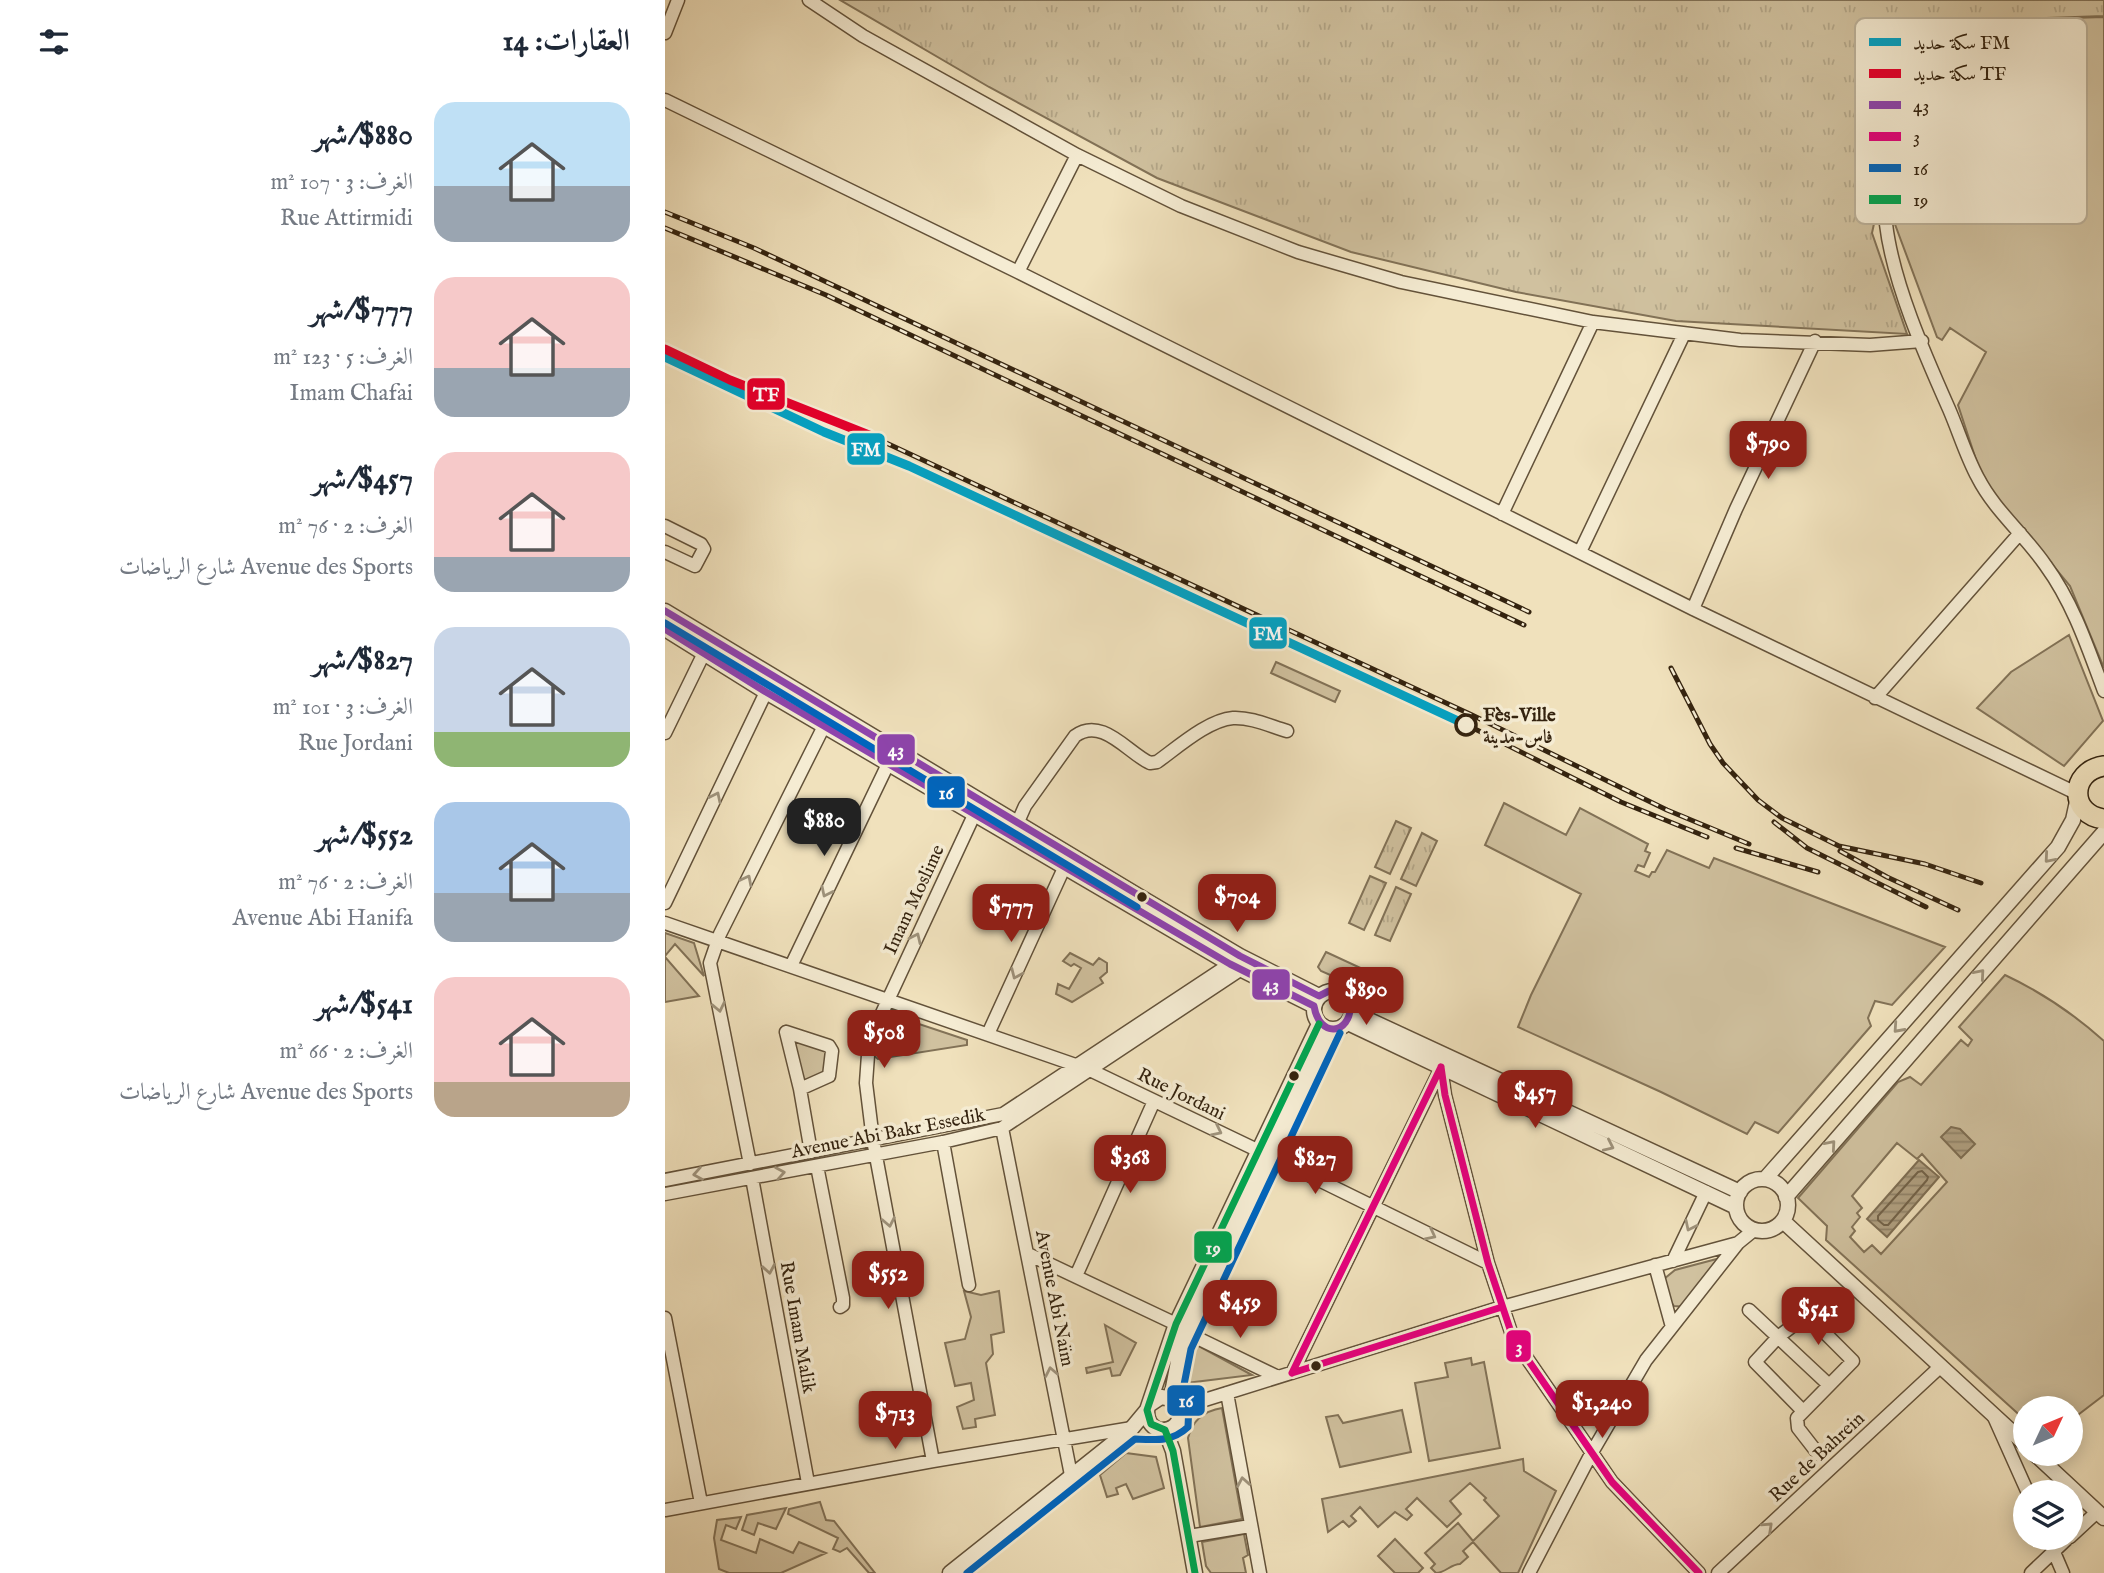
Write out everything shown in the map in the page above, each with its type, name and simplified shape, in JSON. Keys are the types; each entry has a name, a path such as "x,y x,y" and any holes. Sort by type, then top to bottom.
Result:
{"main road":[{"path":"2101,763 2081,779 2078,796 2088,814 2104,819"}],"street":[{"path":"665,33 678,0"},
{"path":"809,0 863,36 1077,155 1181,206 1298,252 1401,282 1593,322 1740,340 1870,345 1921,341"},
{"path":"665,100 1018,272 1693,609 2078,796 2073,820 2059,847 1765,1179"},
{"path":"1018,272 1077,155"},
{"path":"1885,224 1897,278 1936,382 1978,478 1993,503 2047,566 2066,597 2104,691"},
{"path":"1502,514 1593,322"},
{"path":"1580,552 1684,334"},
{"path":"1693,609 1735,509 1815,341"},
{"path":"665,526 701,544 705,549 695,566 665,552"},
{"path":"1875,698 2020,533"},
{"path":"665,611 1017,824 1317,1001"},
{"path":"665,628 766,692 1235,967 1317,1001"},
{"path":"665,733 704,653"},
{"path":"665,903 766,692"},
{"path":"1017,824 1025,806 1075,736 1081,732 1098,731 1108,735 1150,763 1157,762 1217,721 1235,718 1287,731"},
{"path":"750,1164 710,963 717,941 824,726"},
{"path":"791,966 888,764"},
{"name":"Imam Moslime","path":"933,1461 873,1140 866,1083 869,1041 974,815"},
{"path":"1786,1197 2104,832"},
{"path":"988,1034 1064,868"},
{"name":"Rue Jordani","path":"665,923 1084,1068 1487,1263"},
{"name":"Avenue Abi Bakr Essedik","path":"665,1194 943,1142 1002,1128 1084,1068 1235,967"},
{"path":"1329,991 1342,993 1352,1004 1350,1018 1343,1027 1325,1027 1314,1015 1317,1001 1329,991"},
{"path":"1350,1018 1740,1192"},
{"path":"1350,1018 1441,1067 1736,1207"},
{"path":"950,1573 1132,1428 1148,1407 1182,1329 1325,1027"},
{"path":"800,1089 829,1076 832,1051 828,1046 786,1032 811,1152"},
{"path":"1292,1373 1441,1067"},
{"path":"1441,1067 1444,1096 1487,1263 1513,1338 1612,1482 1699,1573"},
{"name":"Avenue Abi Bakr Essedik","path":"665,1180 1003,1114 1084,1068"},
{"path":"1076,1276 1154,1101"},
{"name":"Avenue Abi Naïm","path":"1002,1128 1071,1475"},
{"path":"943,1142 969,1285"},
{"path":"814,1167 843,1298 843,1305 840,1307 837,1302 814,1167"},
{"name":"Rue Imam Malik","path":"752,1178 808,1483"},
{"path":"1529,1573 1591,1454 1646,1360 1738,1243 1754,1230 1772,1229 1783,1221 1787,1209 1786,1197 1779,1185 1765,1179 1751,1182 1740,1192 1736,1207 1741,1220 1754,1230"},
{"path":"1673,1261 1706,1192"},
{"path":"1783,1221 2013,1433"},
{"path":"665,1510 1132,1428 1170,1416 1195,1403 1502,1307 1738,1243"},
{"path":"1028,1254 1278,1377"},
{"path":"1655,1265 1672,1327"},
{"path":"1749,1310 1829,1385"},
{"path":"1803,1411 1755,1362 1804,1316 1811,1316 1853,1361 1797,1418 1798,1428 1819,1455"},
{"path":"665,1318 701,1503"},
{"path":"1182,1329 1170,1416 1173,1451 1195,1573"},
{"name":"Rue de Bahrein","path":"1718,1573 1941,1366"},
{"path":"1227,1393 1259,1573"},
{"path":"1148,1407 1161,1397 1170,1416"},
{"path":"1148,1407 1148,1420 1170,1416"},
{"path":"1992,1413 2022,1480"},
{"path":"2048,1466 2101,1515 2083,1527"},
{"path":"1189,1536 1250,1526"},
{"path":"2031,1573 2054,1552 2063,1573"}],"green space":[{"path":"840,0 2104,0 2104,16 1855,18 1855,224 1874,224 1872,233 1907,334 1676,321 1516,292 1351,252 1157,178 989,87"},
{"path":"2104,17 2104,668 2070,586 1983,481 1958,405 1986,352 1950,328 1942,340 1937,337 1895,224 2087,224 2087,18 2071,18"},
{"path":"2069,635 2103,721 2064,766 1977,708 2011,672"},
{"path":"1276,662 1340,691 1335,702 1271,673"},
{"path":"1504,803 1566,835 1580,808 1648,844 1645,851 1650,853 1644,867 1638,865 1635,871 1649,877 1655,872 1667,850 1709,868 1714,858 1945,947 1892,1005 1875,1001 1868,1018 1871,1026 1778,1133 1755,1122 1747,1134 1518,1027 1581,894 1485,845"},
{"path":"1396,821 1411,828 1390,874 1375,867"},
{"path":"1422,833 1437,841 1416,886 1401,879"},
{"path":"1370,876 1386,883 1364,930 1349,923"},
{"path":"1396,887 1411,894 1390,941 1375,935"},
{"path":"665,933 694,943 704,976 675,944 665,956"},
{"path":"1326,952 1378,976 1380,978 1373,992 1321,971 1318,967"},
{"path":"1070,953 1093,965 1099,958 1107,963 1107,972 1100,978 1103,983 1072,1002 1056,994 1058,984 1069,989 1081,968 1063,961"},
{"path":"665,957 699,996 665,1002"},
{"path":"2005,975 2057,1005 2104,1041 2104,1395 2083,1411 2083,1396 2013,1396 2013,1409 1826,1240 1827,1226 1798,1198 1898,1082 1910,1077 1921,1085 1961,1040 1968,1046 1972,1040 1959,1027","holes":["1897,1143 1917,1159 1922,1154 1947,1182 1881,1254 1872,1245 1864,1252 1850,1237 1855,1231 1852,1227 1860,1217 1857,1213 1862,1208 1852,1196"]},
{"path":"892,1015 967,1040 967,1045 878,1059 873,1055 877,1033 884,1018"},
{"path":"791,1039 829,1050 824,1077 800,1087"},
{"path":"1728,1256 1687,1307 1674,1306 1666,1295 1664,1279 1675,1270"},
{"path":"964,1291 981,1295 999,1291 1004,1332 991,1335 993,1354 986,1363 995,1415 975,1419 976,1427 963,1429 957,1407 974,1400 971,1383 955,1386 945,1343 965,1339 971,1317"},
{"path":"1105,1325 1136,1343 1120,1375 1112,1376 1110,1368 1087,1373 1086,1368 1113,1362"},
{"path":"1195,1344 1252,1375 1186,1383"},
{"path":"1471,1358 1472,1365 1484,1362 1500,1448 1429,1461 1415,1383 1448,1377 1445,1363"},
{"path":"1222,1408 1242,1519 1200,1527 1188,1438 1192,1427 1200,1418"},
{"path":"1402,1410 1411,1452 1340,1467 1326,1417 1338,1415 1343,1423"},
{"path":"1126,1453 1156,1457 1164,1488 1133,1499 1126,1484 1116,1488 1118,1494 1107,1497 1100,1475"},
{"path":"1523,1459 1524,1471 1556,1491 1518,1573 1501,1573 1473,1542 1463,1551 1468,1557 1460,1564 1439,1573 1431,1568 1435,1564 1425,1553 1458,1523 1473,1541 1499,1516 1484,1500 1486,1498 1470,1483 1450,1501 1461,1514 1447,1527 1417,1498 1406,1509 1412,1515 1407,1520 1395,1512 1378,1527 1360,1507 1351,1516 1356,1521 1349,1527 1343,1521 1328,1532 1322,1499"},
{"path":"820,1502 826,1520 834,1521 875,1573 869,1573 847,1548 840,1552 833,1549 838,1538 788,1514 789,1509"},
{"path":"786,1508 776,1529 758,1523 754,1535 742,1530 747,1515"},
{"path":"741,1517 736,1529 726,1525 721,1540 756,1553 760,1539 793,1553 799,1542 826,1553 781,1573 729,1573 719,1569 714,1538 717,1520"},
{"path":"1244,1534 1248,1555 1243,1558 1246,1573 1211,1573 1206,1566 1202,1542"},
{"path":"1395,1539 1423,1568 1418,1573 1395,1573 1378,1556"}],"water":[{"path":"1951,1127 1960,1129 1975,1144 1961,1158 1941,1137"},
{"path":"1919,1160 1939,1177 1887,1237 1867,1219"}],"railway":[{"path":"665,212 754,248 1529,612"},
{"path":"665,228 826,295 1524,625"},
{"path":"869,435 1472,715 1667,810 1749,844"},
{"path":"1671,668 1710,744 1723,763 1758,800 1782,818 1839,846 1925,864 1981,883"},
{"path":"1469,726 1621,802 1707,837"},
{"path":"1774,822 1807,848 1926,907"},
{"path":"1736,848 1818,872"},
{"path":"1840,851 1887,877 1958,910"}],"rail line":[{"name":"TF","path":"665,349 730,380 869,435"},
{"name":"FM","path":"665,357 824,432 909,466 1469,726"}],"transit line":[{"name":"43","path":"665,611 1240,956 1319,996 1329,991 1342,993 1351,1004 1349,1015 1340,1027 1328,1028 1322,1024 1314,1006 1230,964 766,692 665,629"},
{"name":"16","path":"665,623 1137,907"},
{"name":"19","path":"1195,1573 1173,1451 1165,1430 1151,1424 1147,1410 1176,1324 1319,1024"},
{"name":"16","path":"967,1573 1135,1439 1170,1438 1188,1427 1189,1404 1182,1395 1191,1349 1340,1033"},
{"name":"3","path":"1441,1067 1445,1095 1488,1263 1513,1338 1612,1482 1699,1573"},
{"name":"3","path":"1292,1373 1441,1067"},
{"name":"3","path":"1292,1373 1502,1307"}],"place":[{"name":"Fès-Ville فاس-مدينة","path":"1466,725"}]}
